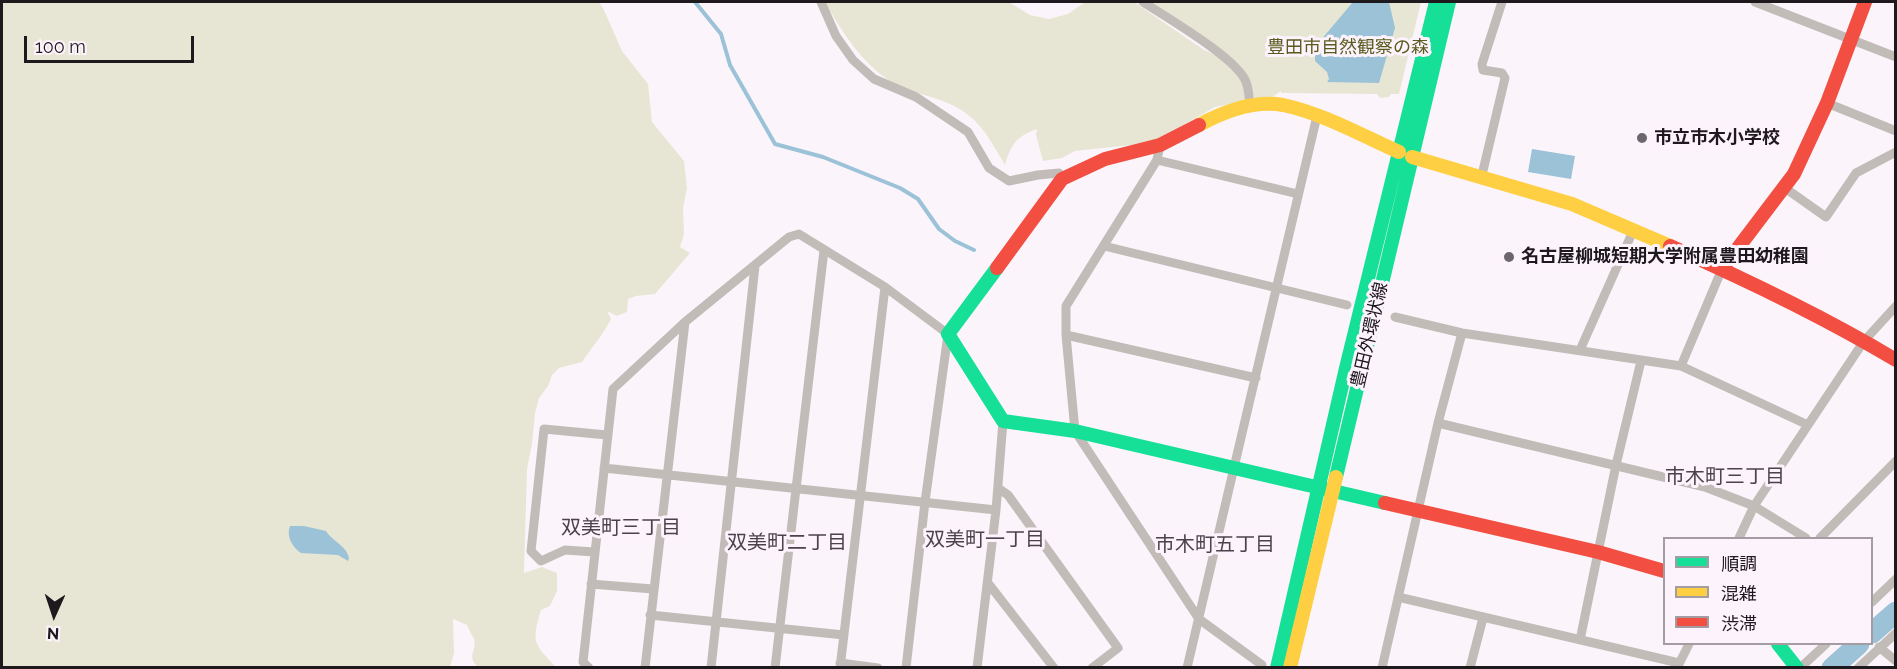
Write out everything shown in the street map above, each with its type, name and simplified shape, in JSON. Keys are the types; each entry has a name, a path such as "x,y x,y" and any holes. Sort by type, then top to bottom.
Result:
{"street":[{"path":"821,2 836,36 854,60 874,79 916,97 968,132 989,168 1009,181 1059,173 1062,179"},
{"path":"1143,2 1220,54 1241,74 1246,82 1250,106"},
{"name":"豊田外環状線","path":"1406,155 1436,2"},
{"name":"豊田外環状線","path":"1277,668 1326,489 1406,155 1449,2"},
{"path":"1481,179 1505,78 1502,73 1483,70 1482,64 1502,2"},
{"path":"1755,2 1896,57"},
{"path":"1779,12 1783,2"},
{"path":"1681,366 1722,269 1794,174 1827,103 1864,2"},
{"path":"1827,103 1896,131"},
{"path":"906,668 925,502 948,334 1062,179 1105,159 1160,144 1216,116 1250,106 1282,105 1317,116 1406,155 1572,204 1722,269 1864,341 1896,360"},
{"path":"1187,668 1236,469 1275,288 1317,116"},
{"path":"1160,144 1157,160 1066,306 1066,335 1075,431 1199,620 1262,665"},
{"path":"1785,188 1826,217 1856,173 1896,152"},
{"path":"1157,160 1298,194"},
{"path":"1580,350 1634,231"},
{"path":"590,668 583,662 613,389 685,322 789,237 799,234 885,287 948,334 1003,421 996,510 978,668"},
{"path":"1104,246 1347,304"},
{"path":"775,668 824,250"},
{"path":"711,668 755,266"},
{"path":"878,668 840,665 885,287"},
{"path":"1738,537 1754,506 1864,341 1896,306"},
{"path":"1395,317 1462,333 1681,366 1808,425"},
{"path":"645,668 685,322"},
{"path":"1382,668 1438,423 1462,333"},
{"path":"1066,335 1256,378"},
{"path":"1580,640 1616,465 1641,361"},
{"path":"1003,421 1075,431 1598,552 1663,570"},
{"path":"1438,423 1705,487 1754,506 1804,537"},
{"path":"594,552 565,550 541,561 531,551 544,429 607,435"},
{"path":"1821,537 1896,461"},
{"path":"604,468 996,510"},
{"path":"998,488 1008,495 1118,648 1092,668"},
{"name":"豊田外環状線","path":"1290,668 1326,489"},
{"path":"1873,598 1896,579"},
{"path":"988,583 1054,668"},
{"path":"591,584 653,589"},
{"path":"1398,597 1678,665 1688,645"},
{"path":"650,615 844,635"},
{"path":"1470,668 1483,618"},
{"path":"1858,668 1896,633"},
{"path":"1779,645 1798,668 1825,645"},
{"path":"1879,647 1896,661"}],"green space":[{"path":"2,2 599,2 622,51 648,84 652,122 684,161 687,188 683,208 684,234 680,247 690,253 655,294 628,299 627,312 617,316 607,311 611,319 582,362 559,368 552,375 548,386 539,398 527,469 524,573 542,567 557,573 557,591 550,606 541,610 536,629 536,642 556,667 478,667 472,657 475,643 467,625 453,619 454,653 450,667 2,667"},
{"path":"825,2 1009,2 1030,15 1049,19 1068,14 1085,2 1134,2 1204,50 1218,56 1239,74 1244,85 1245,101 1215,107 1157,140 1141,144 1075,151 1062,158 1043,161 1036,135 1037,129 1016,142 1005,165 978,124 961,110 898,86 872,67 846,36"},
{"name":"豊田市自然観察の森","path":"1150,2 1421,2 1399,94 1380,98 1377,94 1281,93 1281,91 1271,98 1254,98 1246,73 1229,57"}],"water":[{"path":"1353,2 1389,2 1395,28 1379,83 1327,82 1329,79 1327,72 1315,61 1315,47"},
{"path":"1532,149 1575,156 1571,179 1528,172"},
{"path":"290,526 304,526 326,531 345,550 348,561 338,555 301,553 291,541"}],"waterway":[{"path":"695,2 721,34 730,65 775,144 823,157 900,188 918,199 939,229 955,241 974,250"},
{"path":"1873,632 1896,612"},
{"path":"1832,668 1858,645"}],"traffic: fast":[{"path":"1277,668 1346,368 1436,2"},
{"path":"1336,477 1449,2"},
{"path":"997,268 948,334 1003,421 1075,431 1385,503"},
{"path":"1779,645 1797,668"}],"traffic: slow":[{"path":"1199,125 1240,108 1261,104 1283,105 1327,119 1399,152"},
{"path":"1412,157 1572,204 1670,246"},
{"path":"1290,668 1336,477"}],"traffic: jam":[{"path":"1722,269 1794,174 1827,103 1865,2"},
{"path":"997,268 1062,179 1105,159 1160,145 1199,125"},
{"path":"1670,246 1785,300 1896,360"},
{"path":"1385,503 1598,552 1663,571"}],"place":[{"name":"市立市木小学校","path":"1642,138"},
{"name":"名古屋柳城短期大学附属豊田幼稚園","path":"1509,257"}],"district":[{"name":"市木町三丁目","path":"1725,477"},
{"name":"双美町三丁目","path":"621,528"},
{"name":"双美町一丁目","path":"985,540"},
{"name":"双美町二丁目","path":"787,543"},
{"name":"市木町五丁目","path":"1215,545"}]}
